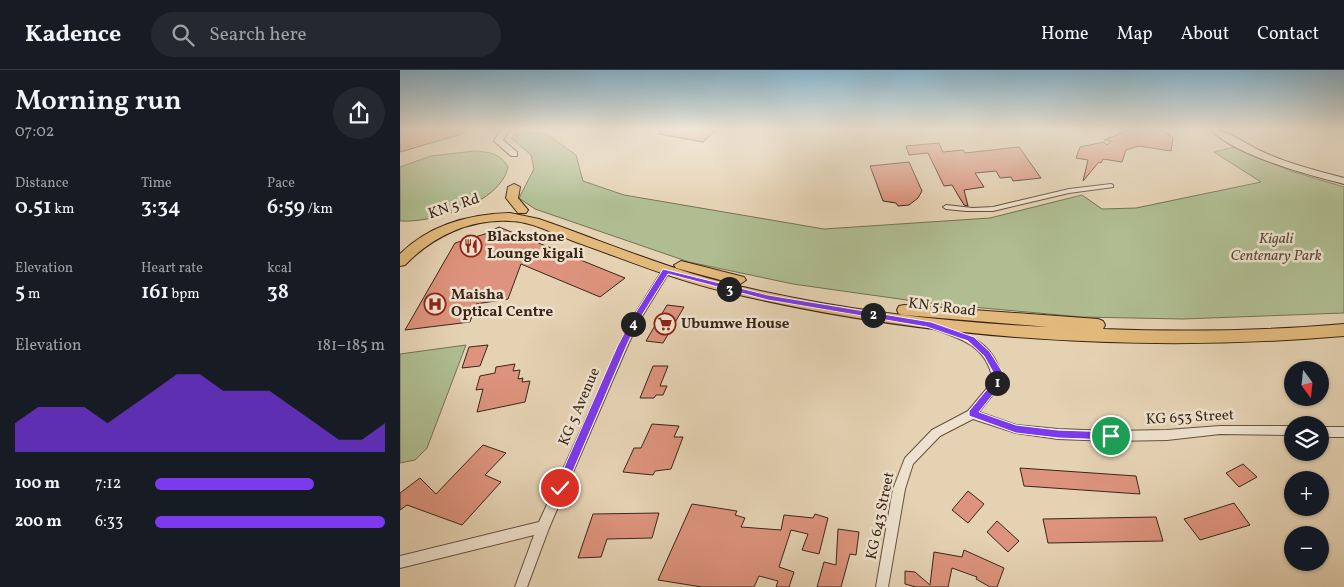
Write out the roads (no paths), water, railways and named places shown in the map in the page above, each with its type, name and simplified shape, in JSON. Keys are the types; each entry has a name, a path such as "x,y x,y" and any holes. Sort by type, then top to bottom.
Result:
{"main road":[{"path":"1263,154 1344,181"},
{"path":"1276,154 1344,176"},
{"path":"514,187 512,198 522,210"},
{"name":"KN 5 Rd","path":"400,249 433,231 476,215 522,210"},
{"name":"KN 5 Road","path":"522,210 672,262 719,276 785,292 903,310 1152,327 1285,326 1344,321"},
{"name":"KN 5 Road","path":"433,236 481,220 499,217 519,218 666,271 768,298 928,324 1144,337 1259,336 1344,330"},
{"name":"KN 5 Rd","path":"400,262 413,249 433,236"}],"street":[{"path":"946,208 975,210 1000,208 1089,186 1111,186"},
{"name":"KG 5 Avenue","path":"521,587 543,527 622,347 634,322 666,271"},
{"name":"KG 643 Street","path":"882,587 899,489 909,461 936,433 972,414 998,382 997,371 987,354 971,339 928,324"},
{"name":"KG 653 Street","path":"972,414 1016,429 1058,434 1111,436 1167,435 1220,430 1284,431"},
{"path":"1329,432 1344,432"},
{"path":"400,562 543,527"}],"place":[{"name":"Blackstone Lounge kigali","path":"471,246"},
{"name":"Maisha Optical Centre","path":"435,304"},
{"name":"Ubumwe House","path":"665,324"}],"park label":[{"name":"Kigali Centenary Park","path":"1276,248"}]}
